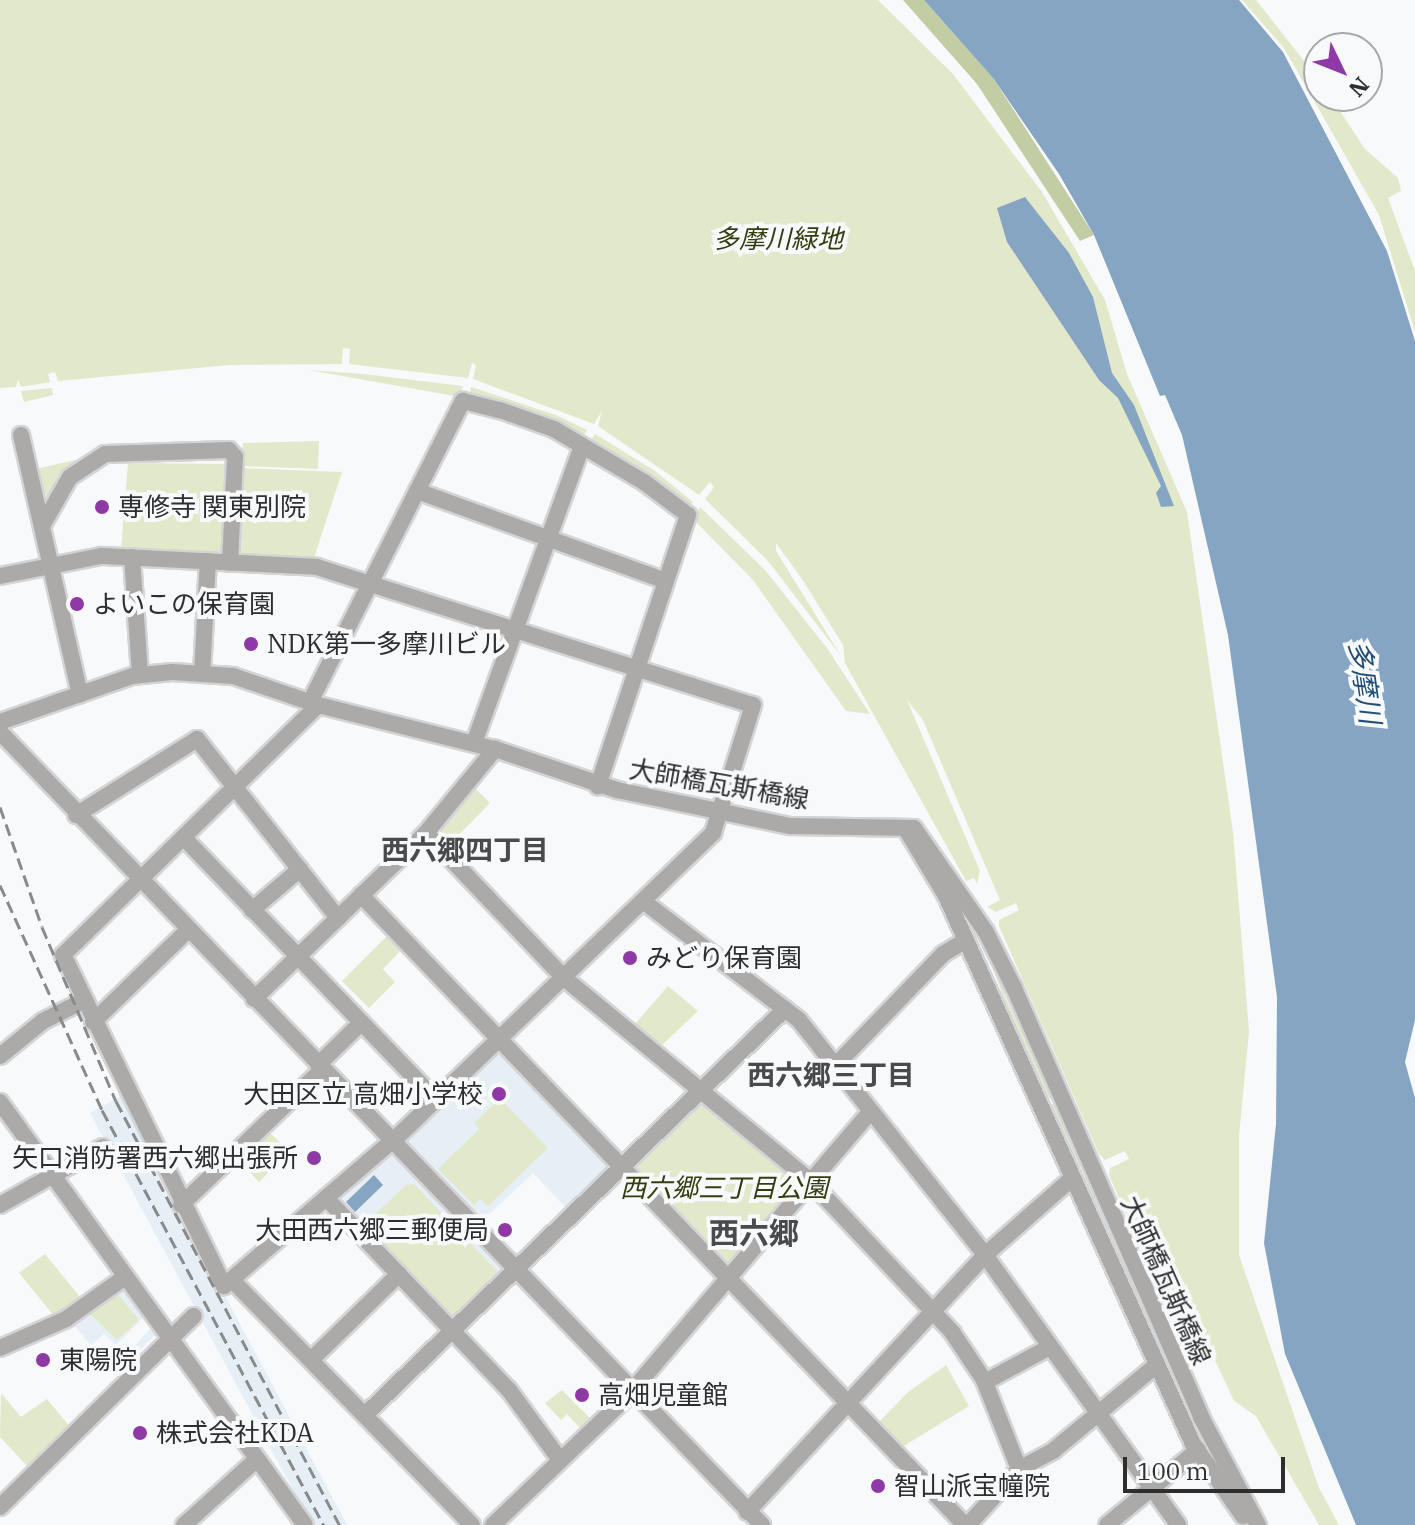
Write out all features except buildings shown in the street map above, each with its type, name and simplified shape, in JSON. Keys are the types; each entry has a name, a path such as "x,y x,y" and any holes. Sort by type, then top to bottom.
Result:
{"street":[{"path":"0,576 101,556 317,567 370,584 516,628 637,668 753,705 713,833 392,1141 224,1286 181,1205 63,955 238,788 314,704 370,584 463,401 543,424 644,482 688,515 665,581 637,668 598,786"},
{"path":"21,435 80,694"},
{"path":"474,743 582,446"},
{"path":"42,526 70,477 105,454 229,450 235,457 230,563"},
{"path":"417,491 665,581"},
{"path":"132,557 140,674"},
{"path":"202,674 208,561"},
{"name":"大師橋瓦斯橋線","path":"0,722 140,674 202,674 247,679 314,704 495,749 598,786 790,826 905,827 919,831 986,932 1182,1376 1257,1523"},
{"path":"0,732 76,815 762,1525"},
{"path":"76,815 197,739 338,918"},
{"path":"254,999 426,833 495,749"},
{"path":"905,827 966,940 1155,1366 1198,1450 1240,1512 1249,1523 1257,1523"},
{"path":"426,833 563,977 809,1180 971,1353 1019,1469"},
{"path":"185,839 436,1100"},
{"path":"252,910 300,869"},
{"path":"361,895 966,1525 1019,1469 1054,1450 1155,1366"},
{"path":"643,901 785,1009 835,1066 985,1255 1095,1415 1178,1525"},
{"path":"93,1022 188,930"},
{"path":"835,1066 943,954 966,940"},
{"path":"0,1056 43,1021 83,1001"},
{"path":"365,1415 785,1009"},
{"path":"181,1205 361,1023"},
{"path":"0,1102 305,1525"},
{"path":"493,1525 631,1391 870,1112"},
{"path":"0,1205 103,1147"},
{"path":"747,1512 985,1255 1070,1180"},
{"path":"326,1198 509,1390 560,1460"},
{"path":"311,1360 399,1274"},
{"path":"0,1348 66,1319 125,1277"},
{"path":"232,1280 472,1525"},
{"path":"0,1507 168,1338 194,1316"},
{"path":"985,1382 1048,1348"},
{"path":"1182,1376 1177,1383 1198,1450"},
{"path":"1107,1525 1198,1450"},
{"path":"184,1525 257,1459"}],"shaded area":[{"name":"大田区立 高畑小学校","path":"498,1050 613,1167 570,1212 533,1173 479,1224 405,1145"},
{"path":"122,1095 347,1525 312,1525 90,1113"},
{"name":"大田区立 高畑小学校","path":"387,1156 396,1156 504,1269 452,1321 338,1204"},
{"path":"123,1285 158,1332 116,1374 71,1322","holes":["144,1317 152,1327 113,1369 91,1345 104,1334 116,1345"]}],"green space":[{"name":"多摩川緑地","path":"0,0 878,0 953,74 1042,192 1105,300 1127,374 1187,512 1233,832 1249,1031 1239,1136 1239,1255 1319,1488 1339,1525 1319,1525 1256,1416 1234,1401 1207,1343 1188,1351 1183,1347 1109,1175 1110,1168 1129,1159 1125,1151 1105,1160 1099,1154 999,926 999,920 1019,910 1016,903 996,912 987,907 1000,900 923,720 907,700 980,871 977,884 974,878 966,881 845,663 843,645 804,582 776,543 776,551 841,656 768,561 705,499 714,487 710,482 699,495 598,426 602,411 594,424 473,379 476,365 472,363 468,378 349,364 350,349 343,348 342,364 229,365 58,381 55,372 48,374 50,382 21,387 18,380 16,387 0,388"},
{"path":"903,0 924,0 993,78 1094,235 1080,241 977,84"},
{"path":"1242,0 1256,0 1303,60 1303,81 1284,48"},
{"path":"1320,112 1341,112 1365,149 1398,178 1401,191 1388,198 1415,271 1415,332 1379,215"},
{"path":"309,370 364,374 463,386 460,397"},
{"path":"471,387 556,415 587,430 581,441 468,399"},
{"path":"52,388 53,395 24,402 21,391"},
{"path":"595,434 655,471 693,502 687,509 588,445"},
{"path":"319,441 318,469 242,466 243,443"},
{"path":"84,458 85,461 45,512 36,469"},
{"path":"128,463 227,464 224,557 121,551"},
{"path":"240,468 342,472 313,561 235,559"},
{"path":"700,507 765,570 827,648 870,714 846,711 753,580 693,519"},
{"path":"473,786 490,803 448,846 434,830"},
{"path":"390,933 404,947 383,969 395,982 369,1008 342,981"},
{"path":"992,966 1051,1098 1044,1101 1020,1043"},
{"path":"668,986 698,1011 661,1046 635,1024"},
{"name":"西六郷三丁目公園","path":"704,1100 799,1179 729,1268 631,1168"},
{"path":"494,1104 505,1104 548,1148 488,1206 480,1199 474,1205 438,1169 479,1129 474,1123"},
{"path":"1054,1104 1082,1171 1076,1174 1046,1107"},
{"path":"266,1129 290,1152 259,1182 236,1158"},
{"path":"1085,1177 1123,1265 1117,1269 1079,1180"},
{"name":"大田区立 高畑小学校","path":"414,1184 499,1273 453,1318 375,1236 379,1232 368,1221 406,1185"},
{"path":"45,1254 84,1302 55,1317 19,1273"},
{"path":"117,1293 139,1320 117,1340 88,1312"},
{"path":"946,1365 969,1406 899,1449 876,1425 907,1393"},
{"path":"562,1390 592,1420 582,1430 567,1414 561,1420 545,1403"},
{"path":"1,1393 21,1417 47,1399 71,1428 30,1469 0,1437"}],"water":[{"name":"多摩川","path":"924,0 1239,0 1283,52 1303,90 1303,112 1314,112 1387,251 1415,341 1415,1020 1405,1062 1415,1098 1415,1525 1356,1525 1285,1354 1264,1243 1276,1124 1277,997 1228,635 1182,435 1165,395 1160,396 1094,235 1059,174 993,78"},
{"path":"1025,197 1069,253 1093,297 1112,373 1134,405 1174,506 1161,507 1156,493 1161,486 1118,398 1099,380 1007,242 997,208"},
{"path":"374,1175 383,1185 355,1212 346,1202"}],"railway":[{"path":"0,807 42,927 116,1101 340,1525"},
{"path":"0,885 102,1110 324,1525"}],"place":[{"name":"専修寺 関東別院","path":"102,507"},
{"name":"よいこの保育園","path":"77,604"},
{"name":"NDK第一多摩川ビル","path":"251,644"},
{"name":"みどり保育園","path":"630,958"},
{"name":"大田区立 高畑小学校","path":"499,1094"},
{"name":"矢口消防署西六郷出張所","path":"314,1158"},
{"name":"大田西六郷三郵便局","path":"505,1230"},
{"name":"東陽院","path":"43,1360"},
{"name":"高畑児童館","path":"582,1395"},
{"name":"株式会社KDA","path":"140,1433"},
{"name":"智山派宝幢院","path":"878,1486"}],"district":[{"name":"西六郷四丁目","path":"465,850"},
{"name":"西六郷三丁目","path":"831,1075"},
{"name":"西六郷","path":"754,1233"}]}
